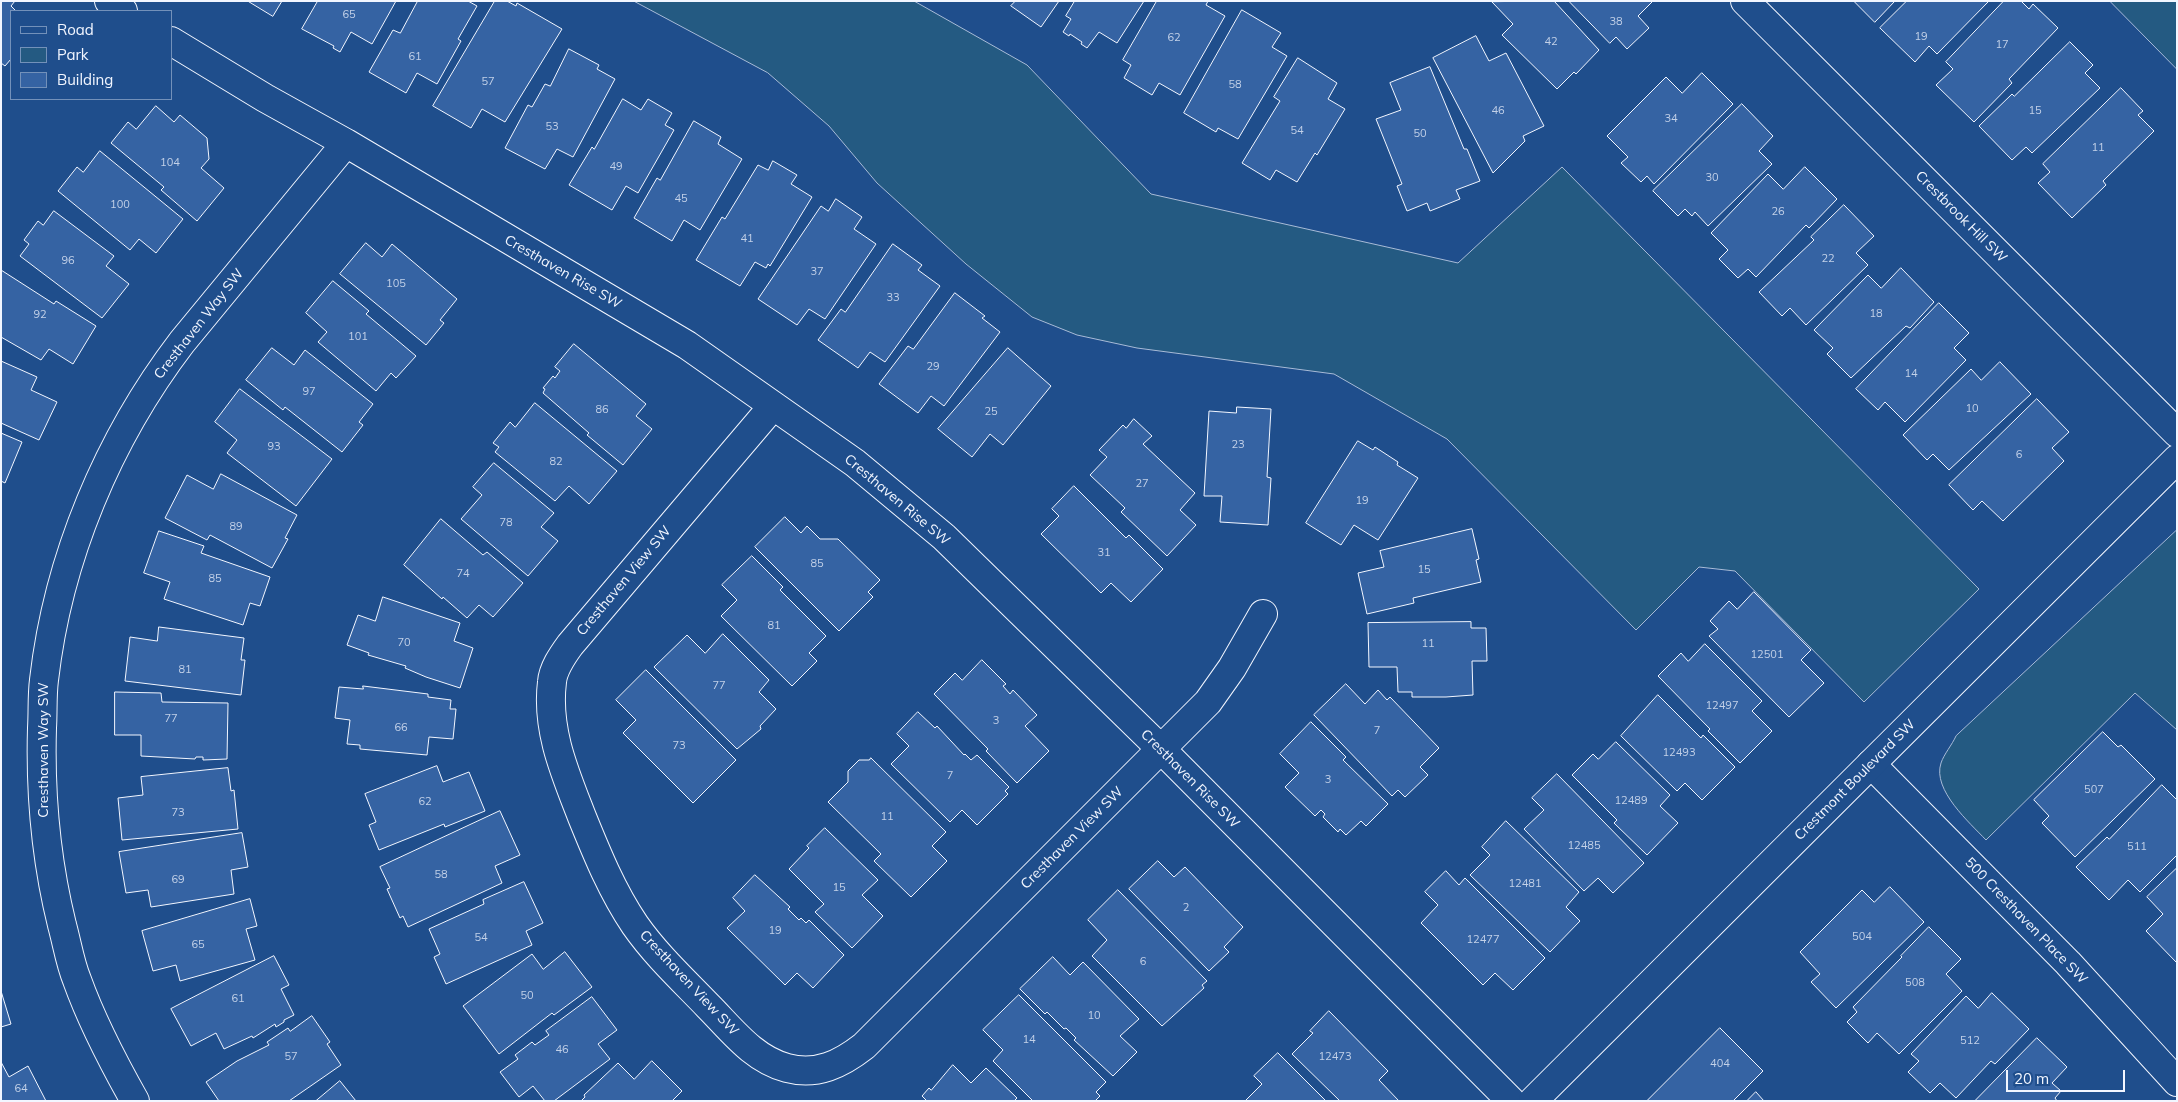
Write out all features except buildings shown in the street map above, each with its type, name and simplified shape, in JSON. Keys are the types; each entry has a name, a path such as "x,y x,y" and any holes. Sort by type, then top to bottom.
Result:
{"street":[{"path":"109,1 122,10"},
{"name":"Crestbrook Hill SW","path":"1745,1 2177,433"},
{"name":"Cresthaven Rise SW","path":"172,42 687,345 854,463 944,537 1161,749 1511,1101"},
{"name":"Cresthaven Way SW","path":"135,1101 114,1065 76,980 53,888 44,836 41,760 44,680 66,569 97,483 138,408 164,366 346,143"},
{"name":"Cresthaven View SW","path":"773,406 570,645 560,659 552,680 550,708 556,745 564,770 593,845 614,892 636,926 662,958 750,1050 768,1060 788,1068 826,1069 844,1061 864,1046 1208,702 1232,668 1263,614"},
{"name":"Crestmont Boulevard SW","path":"1533,1101 2177,459"},
{"name":"500 Cresthaven Place SW","path":"1871,764 2068,962 2177,1082"}],"green space":[{"path":"634,1 914,1 1027,65 1151,194 1458,263 1562,167 1979,589 1864,702 1735,571 1699,567 1636,630 1447,439 1334,374 1137,348 1077,335 1032,317 966,264 877,183 829,126 768,73"},
{"path":"2110,1 2177,1 2177,69"},
{"path":"2177,530 2177,730 2135,693 1986,840 1954,805 1942,784 1941,763 1956,736"}]}
